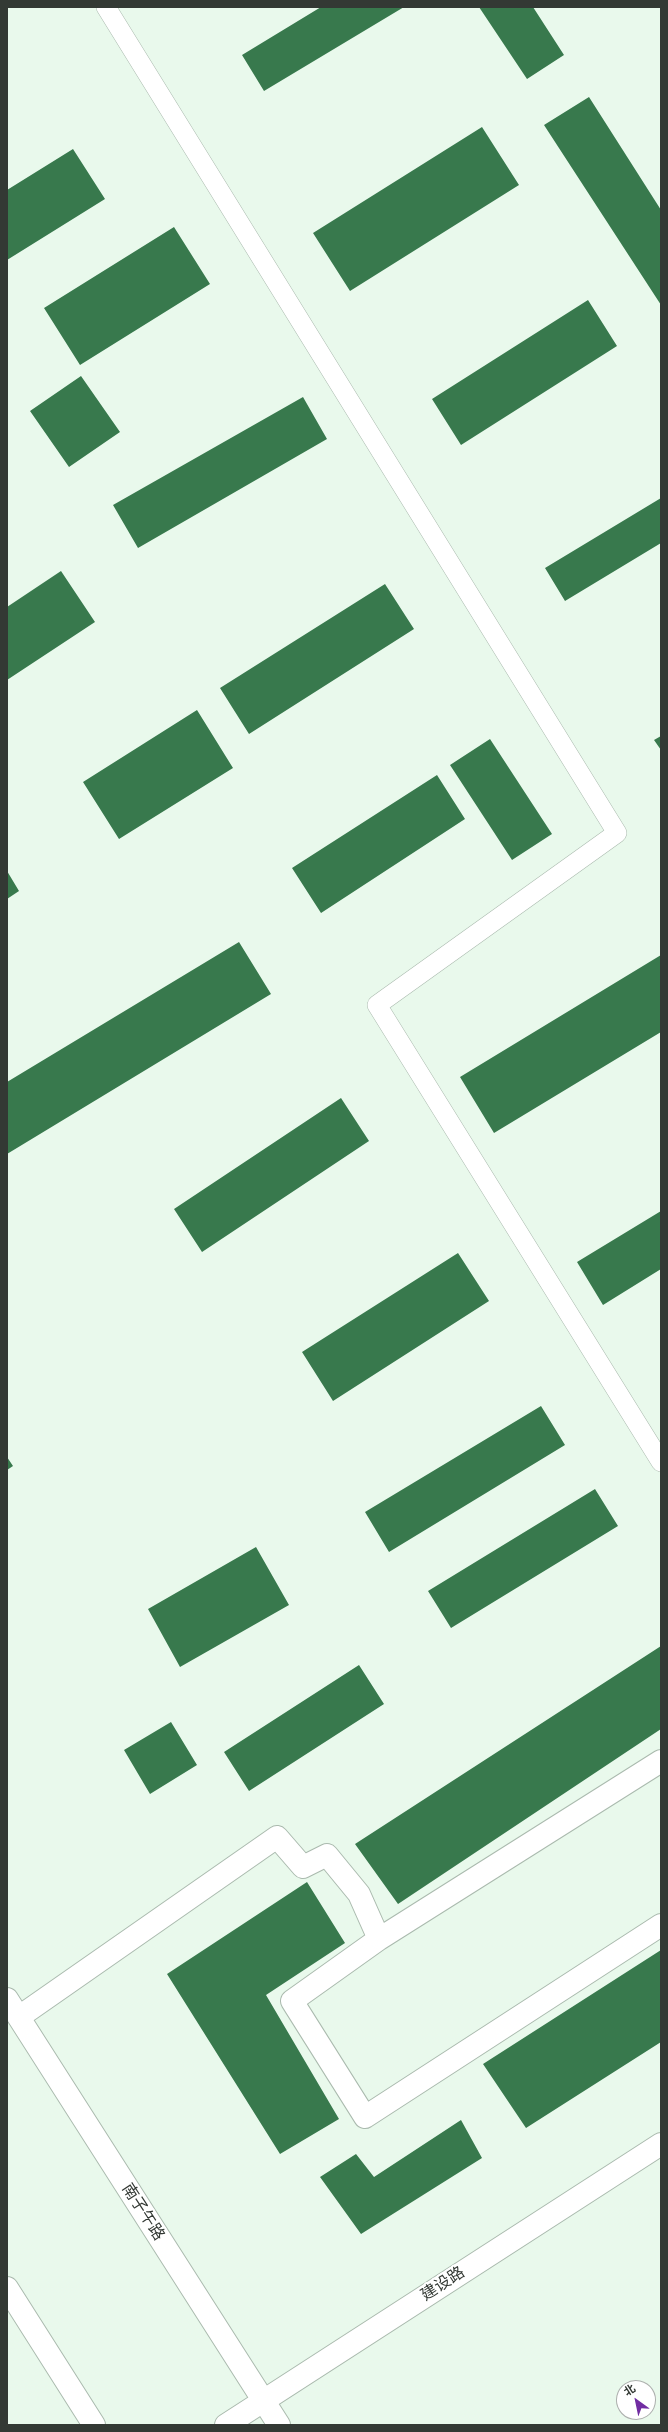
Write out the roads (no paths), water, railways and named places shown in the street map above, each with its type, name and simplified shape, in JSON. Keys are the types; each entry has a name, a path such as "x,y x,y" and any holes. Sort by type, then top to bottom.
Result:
{"street":[{"path":"661,1761 379,1938 292,2001 365,2117 661,1925"},
{"path":"19,2017 277,1837 303,1867 327,1855 359,1894 379,1938"},
{"name":"南子午路","path":"7,1999 279,2425"},
{"name":"建设路","path":"226,2425 661,2144"},
{"path":"7,2288 94,2425"}],"lane":[{"path":"106,7 617,833 377,1004 661,1462"}]}
